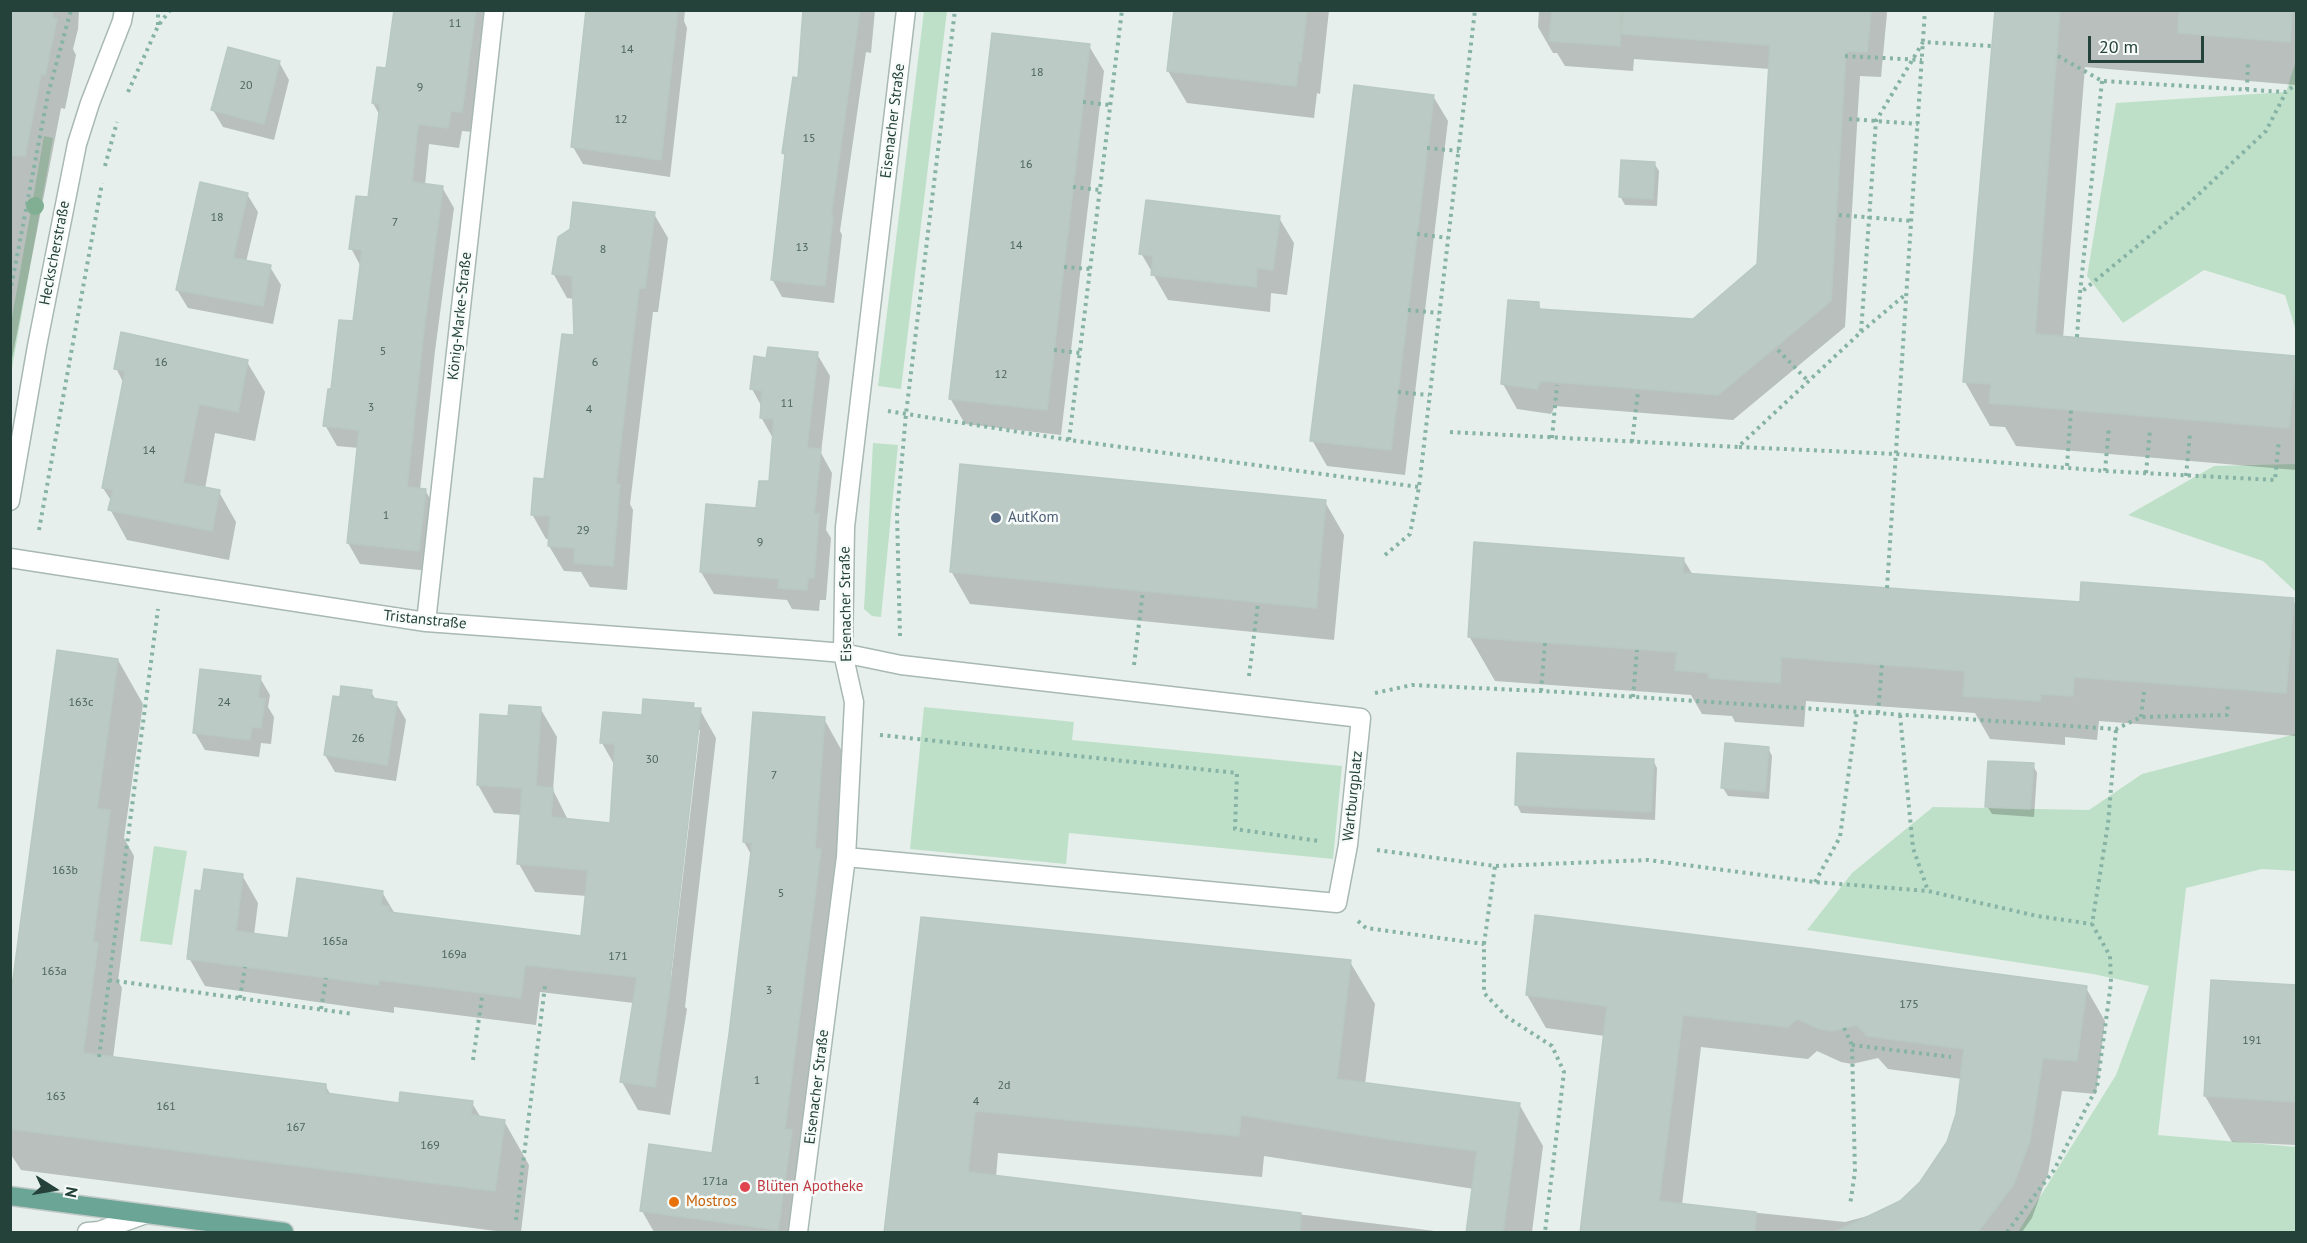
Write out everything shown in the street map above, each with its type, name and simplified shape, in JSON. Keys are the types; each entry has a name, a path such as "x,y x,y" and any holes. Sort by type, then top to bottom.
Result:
{"main road":[{"path":"10,1196 284,1233"}],"street":[{"name":"Heckscherstraße","path":"10,501 37,346 77,144 124,10"},
{"name":"König-Marke-Straße","path":"426,622 494,10"},
{"name":"Eisenacher Straße","path":"798,1233 846,857 854,702 843,653 845,527 906,10"},
{"name":"Tristanstraße","path":"10,558 426,622 843,653"},
{"name":"Wartburgplatz","path":"843,653 901,665 1361,718 1348,846 1336,903"},
{"path":"846,857 1336,903"},
{"path":"87,1233 146,1214"}],"path":[{"path":"10,293 48,94 71,10"},
{"path":"158,10 158,26"},
{"path":"126,97 158,26 170,10"},
{"path":"901,665 897,514 906,414 955,10"},
{"path":"1069,440 1122,10"},
{"path":"1385,555 1410,534 1419,487 1475,10"},
{"path":"1887,588 1925,10"},
{"path":"1923,42 1992,46"},
{"path":"1861,332 1876,121 1923,42"},
{"path":"1845,56 1922,60"},
{"path":"2058,56 2102,81 2286,92"},
{"path":"2247,90 2248,62"},
{"path":"2077,337 2102,81"},
{"path":"2080,293 2185,207 2266,131 2286,92 2296,84"},
{"path":"1083,102 1110,105"},
{"path":"105,168 119,117"},
{"path":"1849,119 1918,124"},
{"path":"1427,148 1459,151"},
{"path":"39,530 102,179"},
{"path":"1073,187 1100,190"},
{"path":"1839,215 1912,221"},
{"path":"1417,234 1448,238"},
{"path":"1064,267 1090,268"},
{"path":"1738,447 1861,332 1907,293"},
{"path":"1408,310 1439,313"},
{"path":"1054,350 1080,353"},
{"path":"1778,350 1808,381"},
{"path":"1552,438 1557,386"},
{"path":"1398,392 1429,395"},
{"path":"1632,442 1638,392"},
{"path":"859,407 1069,440 1419,487"},
{"path":"2067,466 2071,410"},
{"path":"2105,471 2109,426"},
{"path":"2146,473 2150,430"},
{"path":"1450,432 1897,454 2067,466 2105,471 2275,480 2279,440"},
{"path":"2186,476 2190,434"},
{"path":"99,1057 162,581"},
{"path":"1130,692 1143,591"},
{"path":"1246,705 1258,603"},
{"path":"1541,691 1545,643"},
{"path":"1633,697 1637,650"},
{"path":"1878,713 1881,664"},
{"path":"1373,693 1412,685 1541,691 2116,729 2141,717 2227,715 2228,702"},
{"path":"2141,717 2144,692"},
{"path":"1815,882 1839,837 1857,712"},
{"path":"1900,715 1913,848 1928,891"},
{"path":"2007,1233 2054,1170 2097,1087 2111,983 2110,956 2092,924 2108,824 2116,729"},
{"path":"853,732 1237,773 1235,829 1495,866 1648,860 1815,882 1928,891 2037,916 2092,924"},
{"path":"1495,866 1484,944 1484,993 1507,1017 1552,1046 1564,1072 1545,1233"},
{"path":"1336,903 1366,928 1484,944"},
{"path":"240,998 245,967"},
{"path":"321,1009 326,978"},
{"path":"109,980 353,1014"},
{"path":"516,1220 545,986"},
{"path":"474,1060 482,997"},
{"path":"1844,1028 1852,1046 1855,1172 1850,1205"},
{"path":"1852,1046 1951,1057"}],"green space":[{"path":"924,11 947,11 901,389 878,386"},
{"path":"2296,61 2296,331 2285,295 2204,270 2123,323 2087,276 2116,103 2286,92"},
{"path":"44,136 53,138 11,374 11,323"},
{"path":"873,443 898,445 881,617 872,616 864,609"},
{"path":"2296,464 2296,592 2263,561 2128,515 2214,466"},
{"path":"924,707 1074,722 1072,740 1342,766 1333,859 1069,833 1066,864 910,849"},
{"path":"2296,734 2296,871 2262,869 2186,888 2158,1135 2296,1147 2296,1232 2018,1232 2116,1075 2149,986 2093,974 1807,930 1852,873 1933,807 2089,810 2142,774"},
{"path":"154,846 187,851 172,945 140,941"}],"building":[{"path":"10,10 54,10 52,18 57,19 45,75 41,74 25,156 10,155"},
{"path":"394,10 476,10 462,112 451,111 448,128 418,124 412,182 443,186 424,329 407,487 426,489 419,551 347,543 359,430 323,426 328,389 331,389 339,320 353,321 362,250 349,249 356,196 368,197 380,105 372,103 377,67 386,68"},
{"path":"586,10 678,10 661,160 571,147"},
{"path":"803,10 860,10 831,216 833,216 825,286 771,280 785,154 782,153 793,77 798,78"},
{"path":"1174,10 1307,10 1296,86 1167,71"},
{"path":"1552,10 1621,10 1620,46 1549,41"},
{"path":"1623,10 1871,10 1867,52 1846,51 1831,301 1718,395 1541,381 1537,389 1501,384 1508,300 1539,302 1539,309 1693,319 1757,264 1770,45 1622,34"},
{"path":"1995,10 2060,10 2035,334 2296,356 2289,428 1989,403 1991,384 1963,382"},
{"path":"2179,10 2292,10 2290,42 2178,33"},
{"path":"992,33 1090,44 1047,410 949,399"},
{"path":"228,47 280,61 264,124 211,110"},
{"path":"1354,85 1434,95 1391,450 1310,441"},
{"path":"1621,160 1655,162 1653,199 1619,197"},
{"path":"200,182 248,193 233,258 271,265 263,306 176,290"},
{"path":"1146,200 1280,216 1273,270 1257,268 1256,287 1151,275 1153,256 1139,254"},
{"path":"573,202 655,212 645,288 639,288 616,484 620,484 613,566 574,563 575,548 548,546 550,516 531,515 534,478 544,479 562,334 574,335 572,276 552,274 558,237 570,229"},
{"path":"121,332 248,360 238,412 199,404 183,483 220,490 212,531 108,510 113,490 102,488 125,371 114,369"},
{"path":"768,347 818,352 807,448 821,449 814,514 819,514 814,578 808,578 807,590 778,588 779,579 700,572 706,504 756,508 759,481 769,481 774,419 760,418 762,391 750,389 754,356 766,358"},
{"path":"960,464 1326,500 1316,608 950,572"},
{"path":"1474,542 1684,558 1683,573 2080,602 2081,582 2294,598 2286,693 2074,677 2073,696 2041,694 2040,701 1963,696 1965,671 1781,657 1780,683 1708,678 1709,673 1675,670 1677,652 1468,637"},
{"path":"57,650 118,659 97,809 110,810 93,942 98,943 83,1053 326,1084 326,1093 399,1103 400,1092 473,1101 471,1115 505,1120 495,1191 10,1129 10,1001"},
{"path":"200,669 261,676 258,698 265,699 261,728 252,727 250,740 193,733"},
{"path":"341,686 372,690 371,698 397,702 387,765 324,755 333,696 340,697"},
{"path":"643,699 694,703 693,708 701,708 671,980 655,1087 620,1082 637,977 525,965 521,998 379,980 379,985 187,959 195,890 201,891 204,869 243,874 236,931 288,938 297,878 383,891 381,905 389,907 389,912 581,936 588,870 517,864 522,788 477,785 480,714 508,716 509,705 541,707 536,786 553,788 551,817 610,823 615,744 600,743 603,712 642,715"},
{"path":"753,712 825,717 815,849 821,849 785,1129 792,1130 778,1230 640,1211 649,1144 712,1153 752,843 743,842"},
{"path":"1725,743 1769,747 1765,792 1721,788"},
{"path":"1517,753 1654,759 1651,812 1515,805"},
{"path":"1988,761 2034,763 2030,809 1985,807"},
{"path":"1535,915 2087,986 2077,1061 2043,1058 2030,1140 2014,1184 1977,1233 1833,1233 1900,1201 1920,1182 1947,1142 1956,1114 1964,1049 1867,1036 1857,1025 1832,1031 1820,1029 1797,1019 1788,1027 1683,1015 1659,1201 1756,1212 1755,1233 1580,1233 1607,1006 1526,995"},
{"path":"921,917 1351,960 1337,1079 1520,1103 1503,1233 1466,1233 1477,1151 1386,1139 1241,1115 1239,1136 975,1111 968,1172 1301,1213 1300,1233 884,1233"},
{"path":"2211,980 2296,985 2296,1102 2204,1096"}],"place":[{"name":"AutKom","path":"996,518"},
{"name":"Blüten Apotheke","path":"745,1187"},
{"name":"Mostros","path":"674,1202"}]}
